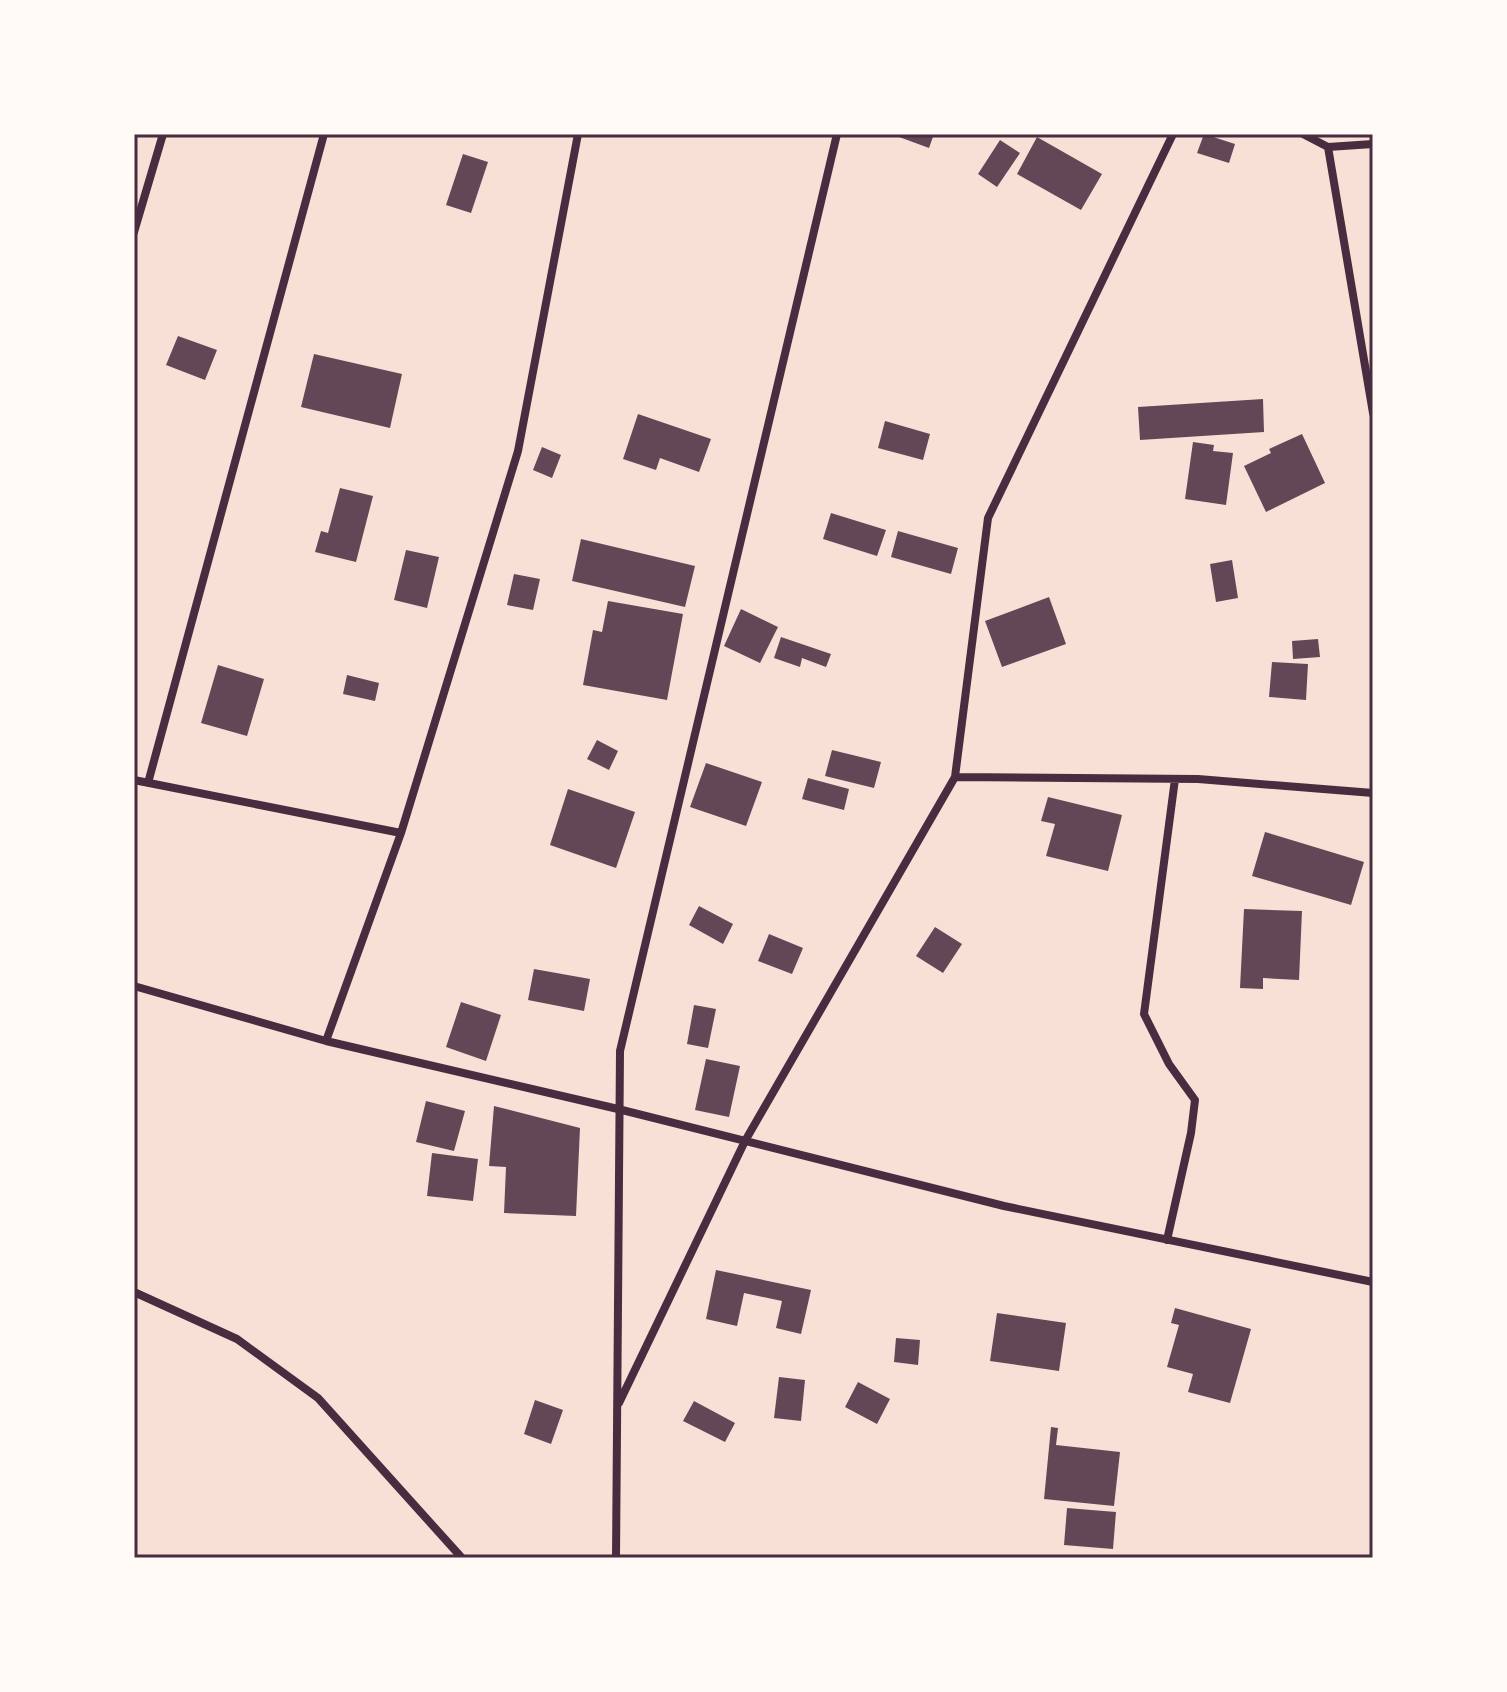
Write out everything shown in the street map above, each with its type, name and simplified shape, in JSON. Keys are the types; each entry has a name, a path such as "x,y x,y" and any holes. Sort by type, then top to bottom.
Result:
{"street":[{"path":"134,232 163,134"},
{"path":"148,783 324,134"},
{"path":"326,1041 401,833 518,451 578,134"},
{"path":"616,1558 620,1051 837,134"},
{"path":"617,1408 745,1141 955,777 988,518 1173,134"},
{"path":"1303,134 1328,147 1373,144"},
{"path":"1328,147 1373,413"},
{"path":"955,777 1175,779 1373,793"},
{"path":"1167,1240 1191,1133 1195,1100 1169,1064 1144,1014 1175,779"},
{"path":"134,780 401,833"},
{"path":"134,986 326,1041 618,1109 1004,1206 1373,1282"},
{"path":"134,1292 237,1339 318,1398 462,1558"}],"building":[{"path":"891,134 934,134 929,148"},
{"path":"1204,134 1235,144 1229,163 1197,153"},
{"path":"1037,137 1102,174 1081,210 1017,174"},
{"path":"1000,140 1020,153 997,187 978,174"},
{"path":"463,154 488,162 471,213 446,205"},
{"path":"178,336 217,350 205,380 166,365"},
{"path":"314,354 402,374 390,428 301,407"},
{"path":"1263,399 1264,432 1140,440 1138,407"},
{"path":"638,414 711,439 699,472 660,458 656,470 623,459"},
{"path":"885,421 930,434 923,460 878,448"},
{"path":"1302,434 1325,483 1266,512 1244,466 1271,453 1269,449"},
{"path":"1193,442 1214,445 1213,451 1233,453 1226,505 1185,499"},
{"path":"542,447 561,455 552,478 533,470"},
{"path":"340,488 373,496 356,562 315,552 321,531 328,533"},
{"path":"831,513 886,530 877,556 823,539"},
{"path":"898,531 958,548 951,574 891,557"},
{"path":"581,539 695,566 685,607 572,581"},
{"path":"406,550 439,557 427,608 394,600"},
{"path":"1232,560 1238,598 1216,602 1210,564"},
{"path":"514,574 540,579 533,610 507,605"},
{"path":"1049,597 1066,644 1002,667 985,621"},
{"path":"608,601 683,614 667,700 583,685 593,630 602,632"},
{"path":"741,609 778,627 760,663 724,646"},
{"path":"781,637 831,654 826,667 802,658 800,667 774,658"},
{"path":"1318,639 1320,657 1293,659 1292,641"},
{"path":"1272,662 1308,664 1306,700 1269,697"},
{"path":"218,665 264,679 247,736 201,723"},
{"path":"347,675 379,683 375,701 343,694"},
{"path":"597,740 618,751 609,770 587,759"},
{"path":"832,750 881,762 874,788 825,776"},
{"path":"706,763 762,782 746,826 690,807"},
{"path":"808,778 849,789 844,810 802,799"},
{"path":"568,789 635,812 616,868 550,845"},
{"path":"1048,797 1122,815 1108,871 1046,856 1055,824 1041,821"},
{"path":"1265,832 1364,862 1351,905 1252,876"},
{"path":"699,906 733,924 723,944 689,925"},
{"path":"1244,909 1302,911 1299,980 1263,978 1263,989 1240,988"},
{"path":"935,927 962,944 943,973 916,956"},
{"path":"769,934 803,948 792,974 758,961"},
{"path":"534,969 590,979 584,1011 528,1000"},
{"path":"461,1002 501,1015 486,1061 446,1047"},
{"path":"694,1005 716,1009 708,1048 687,1044"},
{"path":"706,1059 740,1066 729,1117 695,1110"},
{"path":"426,1101 465,1111 454,1151 416,1142"},
{"path":"494,1106 580,1128 576,1216 504,1213 506,1167 489,1166"},
{"path":"432,1153 478,1159 473,1201 427,1196"},
{"path":"716,1270 811,1290 801,1334 776,1328 782,1301 744,1293 737,1326 706,1319"},
{"path":"1175,1308 1251,1329 1230,1403 1188,1392 1193,1374 1167,1367 1179,1325 1171,1323"},
{"path":"997,1313 1066,1323 1059,1371 990,1361"},
{"path":"896,1338 920,1340 918,1365 894,1362"},
{"path":"779,1377 805,1380 801,1421 774,1418"},
{"path":"858,1382 890,1399 877,1424 845,1407"},
{"path":"535,1400 563,1410 551,1444 524,1434"},
{"path":"694,1401 735,1423 725,1442 683,1421"},
{"path":"1051,1427 1058,1428 1056,1445 1120,1452 1114,1506 1044,1499"},
{"path":"1067,1508 1116,1512 1113,1549 1064,1545"}]}
